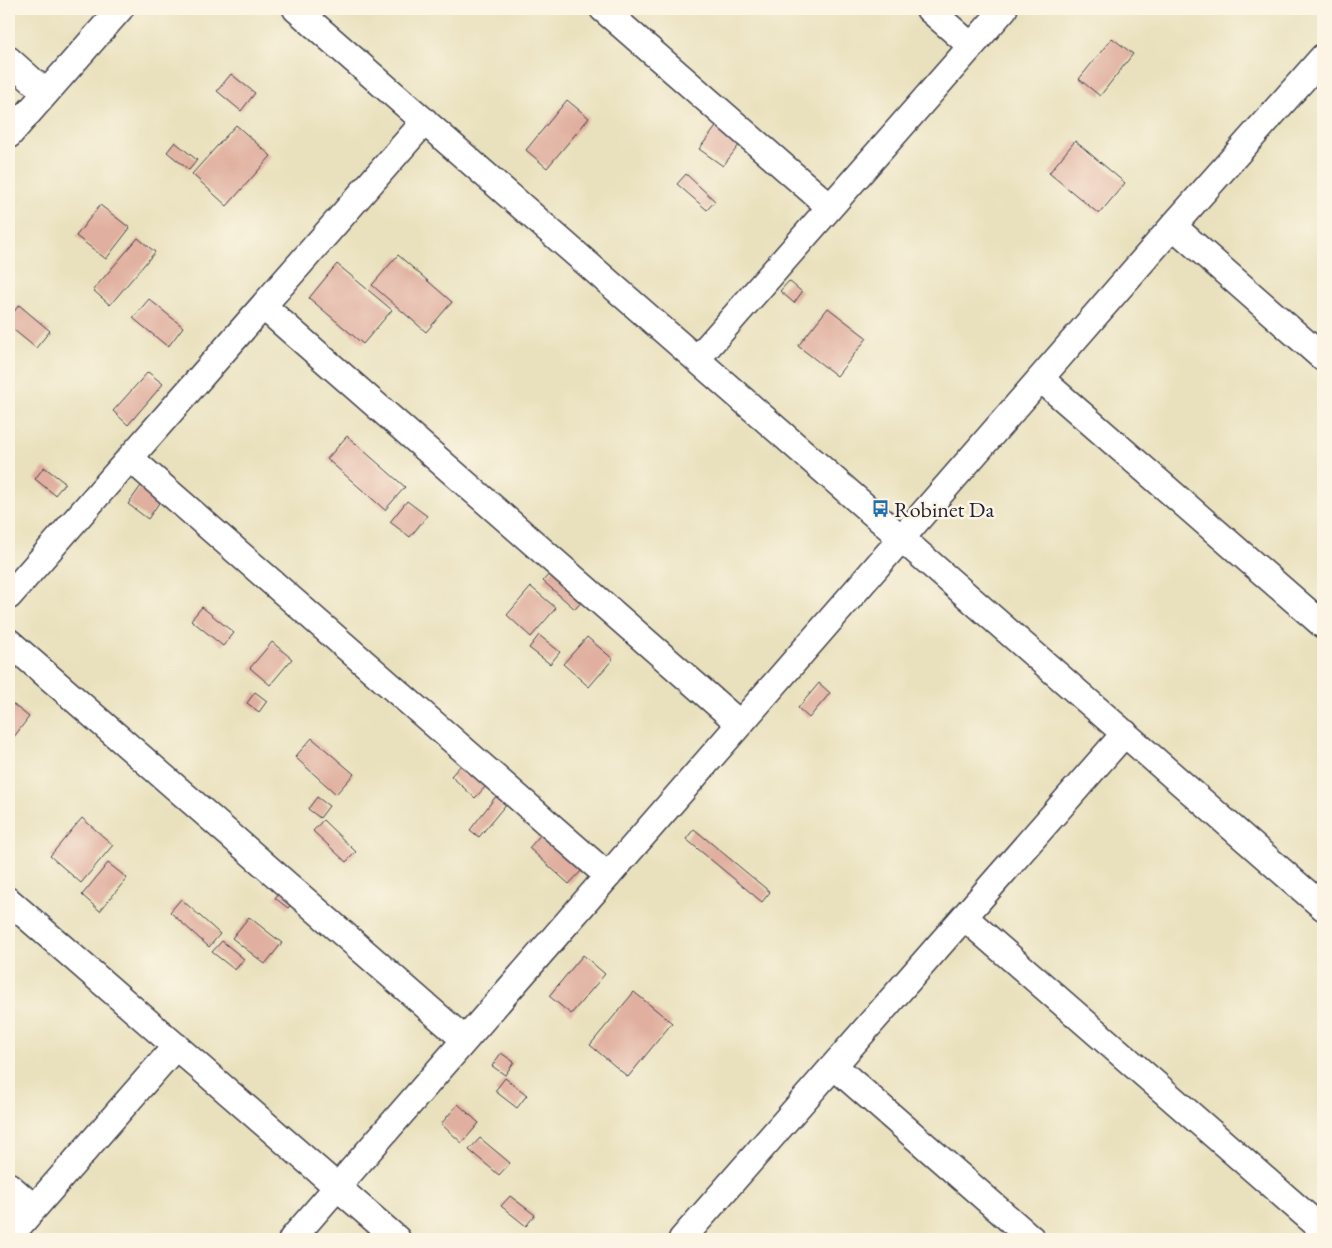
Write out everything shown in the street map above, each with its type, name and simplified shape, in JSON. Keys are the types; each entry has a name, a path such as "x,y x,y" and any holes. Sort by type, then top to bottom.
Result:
{"street":[{"path":"9,135 120,9"},
{"path":"296,9 1323,907"},
{"path":"603,9 830,207"},
{"path":"929,9 971,46"},
{"path":"697,359 1004,9"},
{"path":"292,1239 1173,226 1323,57"},
{"path":"9,60 46,93"},
{"path":"9,596 425,121"},
{"path":"1173,226 1323,358"},
{"path":"263,306 740,724"},
{"path":"1040,379 1323,625"},
{"path":"130,458 608,876"},
{"path":"9,642 465,1040"},
{"path":"686,1238 1125,733"},
{"path":"9,900 397,1239"},
{"path":"964,917 1323,1230"},
{"path":"9,1237 176,1046"},
{"path":"834,1066 1032,1239"},
{"path":"9,1186 34,1208"}],"building":[{"path":"1112,38 1133,54 1100,96 1079,79"},
{"path":"231,74 255,93 241,111 217,91"},
{"path":"567,100 589,118 547,168 526,150"},
{"path":"719,123 743,140 723,166 699,149"},
{"path":"236,125 271,156 227,206 192,174"},
{"path":"1075,141 1125,183 1099,214 1049,173"},
{"path":"175,142 197,160 189,170 167,152"},
{"path":"686,174 715,201 707,210 677,184"},
{"path":"100,205 130,228 106,259 76,236"},
{"path":"138,238 155,252 110,305 93,290"},
{"path":"398,255 452,302 426,332 372,285"},
{"path":"337,264 392,310 363,344 309,298"},
{"path":"789,281 802,292 794,303 780,291"},
{"path":"149,299 183,327 168,347 133,318"},
{"path":"19,305 50,331 36,348 9,326 9,318"},
{"path":"828,308 867,338 837,376 798,346"},
{"path":"148,372 163,384 128,425 113,411"},
{"path":"347,436 405,487 385,510 327,459"},
{"path":"44,467 65,483 55,495 35,479"},
{"path":"143,483 163,497 148,519 128,504"},
{"path":"407,501 427,516 410,537 390,522"},
{"path":"556,566 589,594 575,609 543,581"},
{"path":"531,587 556,608 531,637 507,615"},
{"path":"202,607 234,633 223,646 191,620"},
{"path":"539,635 560,652 550,664 529,648"},
{"path":"587,637 613,659 589,687 563,664"},
{"path":"272,642 292,659 270,685 250,668"},
{"path":"819,683 830,693 809,718 798,708"},
{"path":"255,692 267,701 259,712 247,703"},
{"path":"9,701 29,717 13,738 9,735"},
{"path":"312,738 354,774 336,794 295,757"},
{"path":"463,763 487,785 475,798 451,776"},
{"path":"497,795 507,803 479,837 470,830"},
{"path":"317,797 329,806 320,818 308,809"},
{"path":"82,818 113,845 81,883 50,856"},
{"path":"323,820 356,852 346,862 313,831"},
{"path":"694,829 770,892 762,902 686,839"},
{"path":"544,831 584,868 569,884 529,848"},
{"path":"108,863 127,878 100,911 82,895"},
{"path":"284,887 297,898 288,908 275,898"},
{"path":"181,899 220,934 209,947 170,912"},
{"path":"249,917 282,943 265,964 232,938"},
{"path":"222,941 244,959 235,970 212,952"},
{"path":"583,955 605,974 571,1014 549,996"},
{"path":"634,992 672,1023 628,1077 590,1045"},
{"path":"501,1053 514,1062 505,1075 492,1066"},
{"path":"505,1078 527,1095 517,1108 495,1091"},
{"path":"458,1104 479,1123 462,1143 441,1124"},
{"path":"480,1138 510,1163 499,1175 469,1150"},
{"path":"510,1196 535,1215 526,1226 501,1206"}],"place":[{"name":"Robinet Da","path":"880,509"}]}
